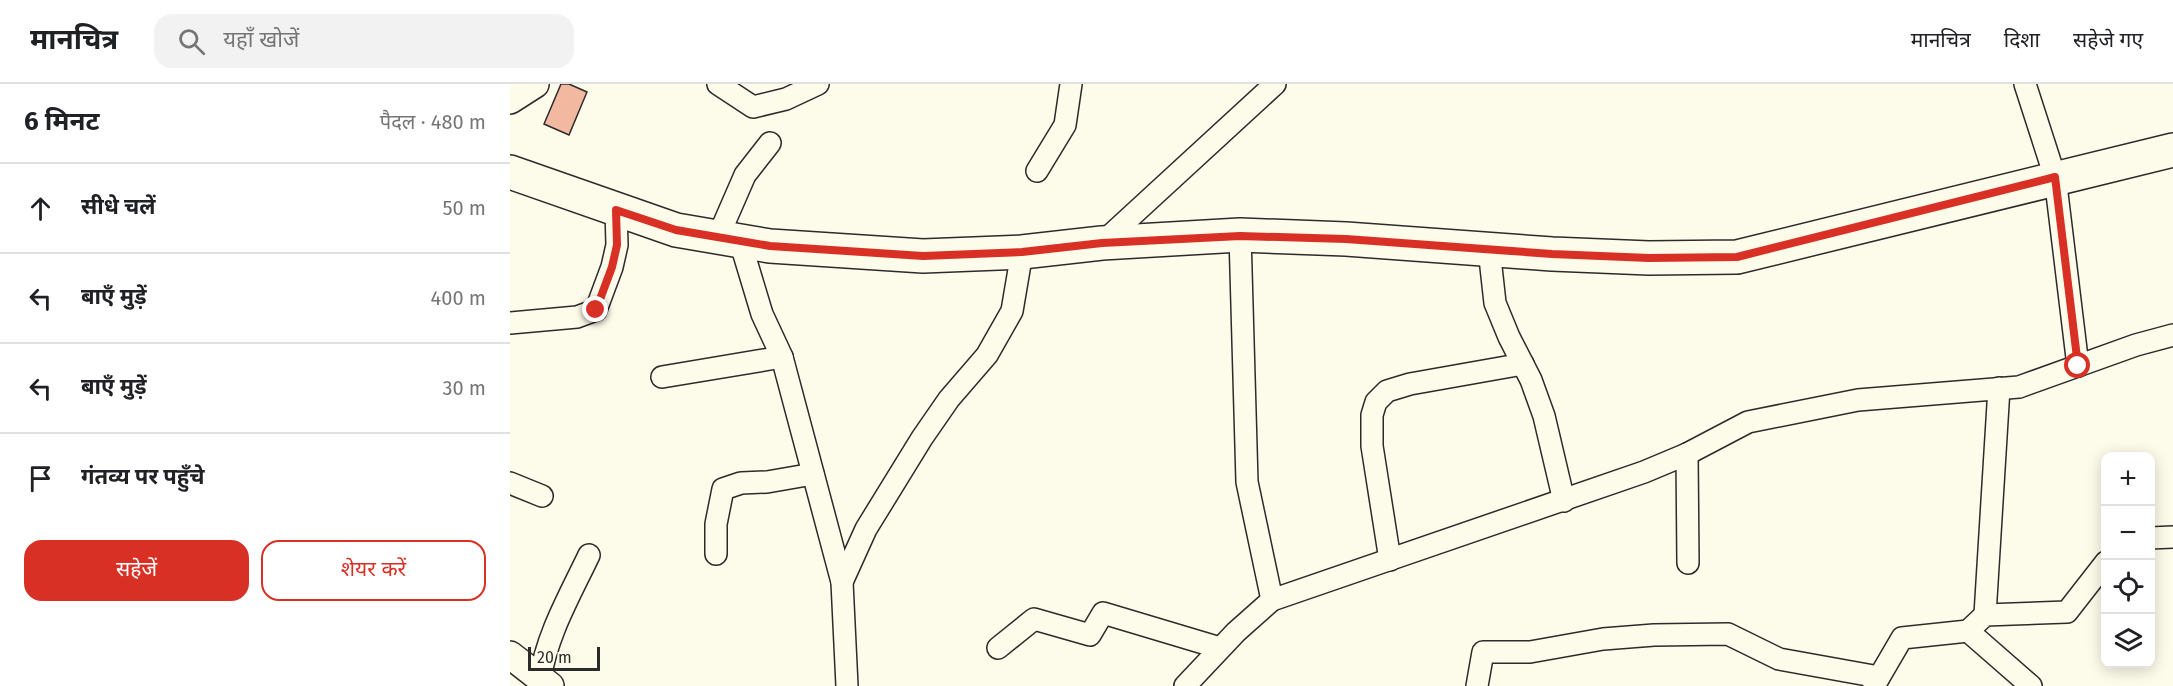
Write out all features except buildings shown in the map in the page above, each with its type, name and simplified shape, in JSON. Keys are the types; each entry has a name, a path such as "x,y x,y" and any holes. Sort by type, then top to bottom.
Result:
{"main road":[{"path":"510,172 676,230 770,246 923,256 1022,252 1102,243 1240,236 1346,239 1649,258 1737,257 2055,177 2173,150"}],"street":[{"path":"510,100 535,84"},
{"path":"718,84 753,107 786,99 818,84"},
{"path":"1037,171 1065,125 1071,84"},
{"path":"1102,243 1275,84"},
{"path":"2025,84 2055,177 2078,366"},
{"path":"771,143 745,175 729,239 782,357 842,582 847,686"},
{"path":"510,323 577,317 596,310 612,267 617,245 616,210"},
{"path":"1240,236 1247,482 1272,600"},
{"path":"1489,249 1495,303 1509,338 1532,380 1544,416 1564,501"},
{"path":"842,582 866,529 922,438 949,399 987,356 1012,311 1022,252"},
{"path":"1185,686 1220,648 1272,600 1564,501 1688,454 1748,422 1858,400 2019,387 2136,345 2173,335"},
{"path":"662,377 782,357"},
{"path":"1390,560 1372,446 1372,416 1376,402 1388,391 1410,384 1523,364"},
{"path":"1985,615 1999,388"},
{"path":"1688,454 1688,563"},
{"path":"716,554 716,524 723,489 741,483 767,482 813,474"},
{"path":"510,483 542,496"},
{"path":"2155,538 2173,537"},
{"path":"545,683 543,659 561,613 589,555"},
{"path":"1477,686 1483,652 1530,652 1603,639 1654,635 1728,634 1779,659 1877,681 1902,638 1968,631 1985,615 2067,612 2101,568"},
{"path":"998,648 1034,619 1090,635 1103,613 1220,648"},
{"path":"1968,631 2031,686"},
{"path":"510,655 545,683"}],"route":[{"path":"596,310 612,267 617,245 616,210 676,230 770,246 923,256 1022,252 1102,243 1240,236 1346,239 1552,254 1649,258 1737,257 2055,177 2078,366"}]}
